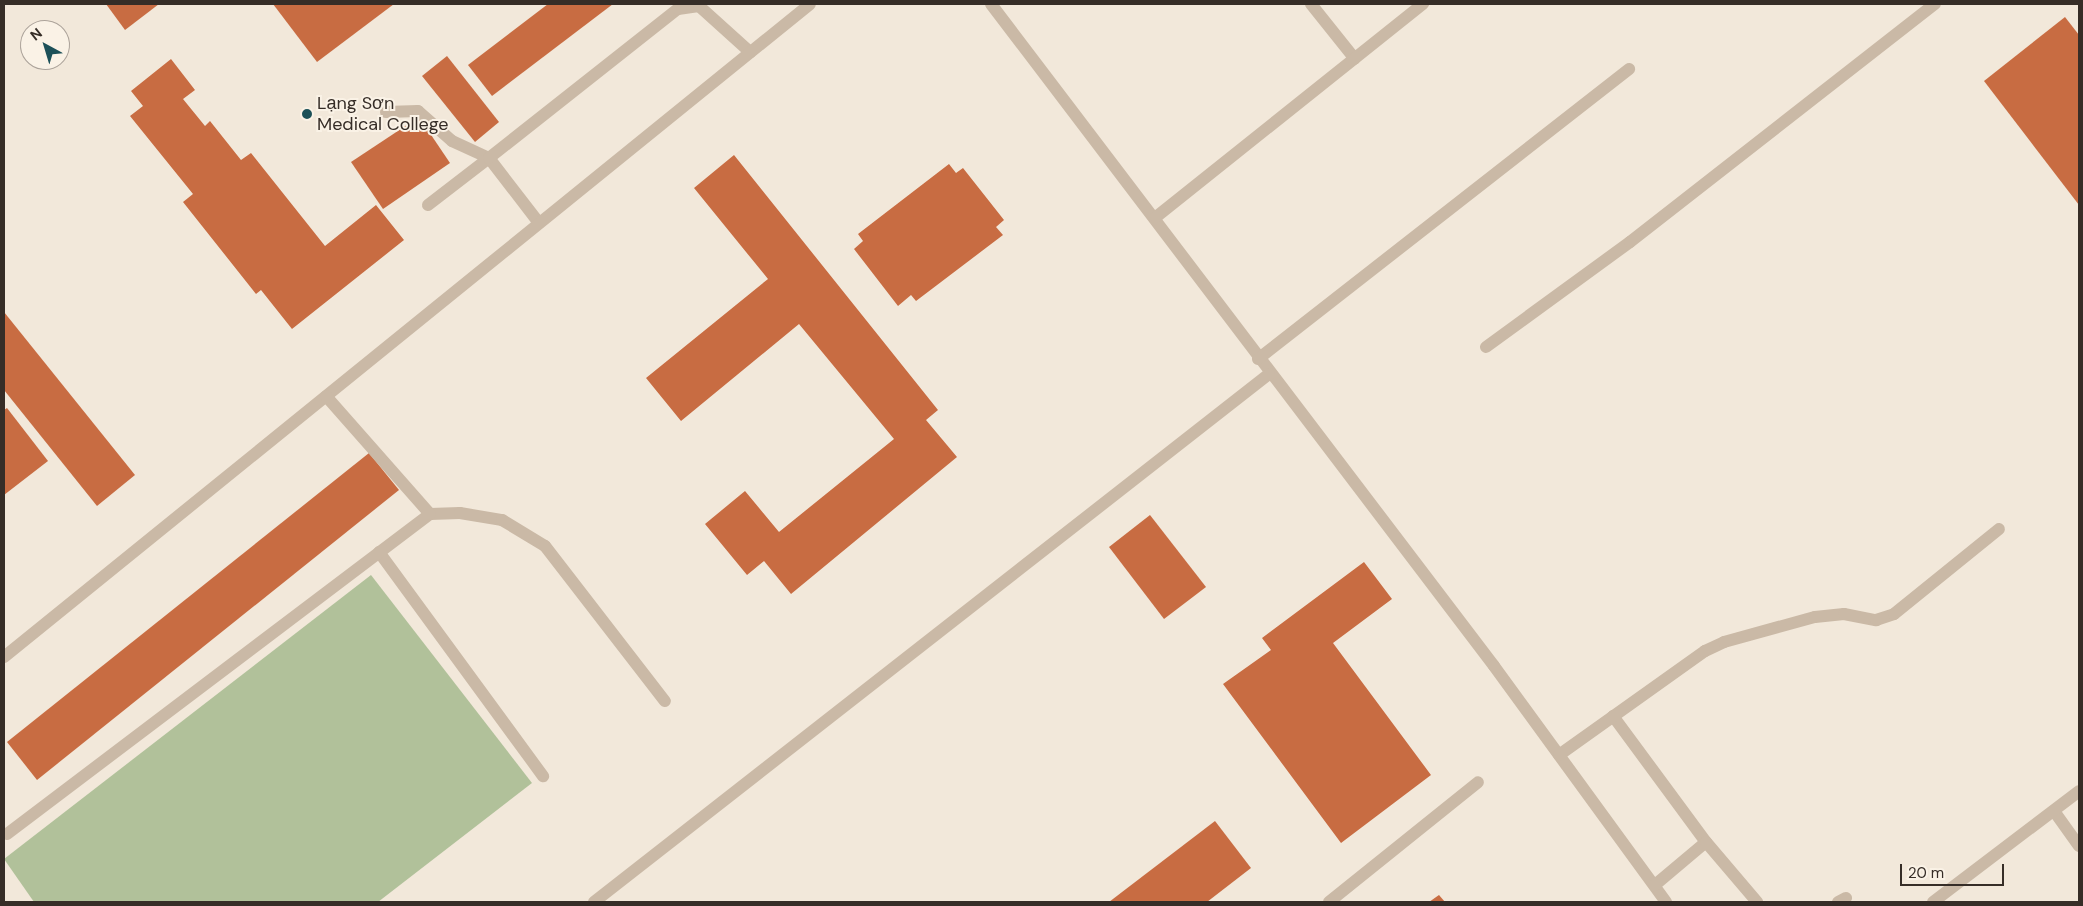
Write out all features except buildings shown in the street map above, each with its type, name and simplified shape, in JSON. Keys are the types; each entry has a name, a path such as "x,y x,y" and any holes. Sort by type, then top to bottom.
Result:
{"street":[{"path":"4,657 810,4"},
{"path":"992,4 1156,217 1269,374 1559,755 1666,902"},
{"path":"1311,4 1354,59"},
{"path":"1156,217 1423,4"},
{"path":"1486,347 1630,242 1935,4"},
{"path":"428,205 678,9 699,6 750,52"},
{"path":"1258,358 1629,69"},
{"path":"386,112 418,111 452,141 489,158 539,223"},
{"path":"594,902 1269,374"},
{"path":"326,396 430,514"},
{"path":"8,834 430,514 460,513 502,520 545,546 665,701"},
{"path":"1559,755 1613,716 1724,642 1815,618 1844,614 1876,620 1894,614 1999,529"},
{"path":"379,552 543,776"},
{"path":"1613,716 1706,842 1757,902"},
{"path":"1329,902 1478,782"},
{"path":"1933,902 2079,791"},
{"path":"2054,811 2079,846"},
{"path":"1655,886 1706,842"}],"green space":[{"path":"371,575 532,783 378,902 34,902 4,859"}],"place":[{"name":"Lạng Sơn Medical College","path":"307,114"}]}
